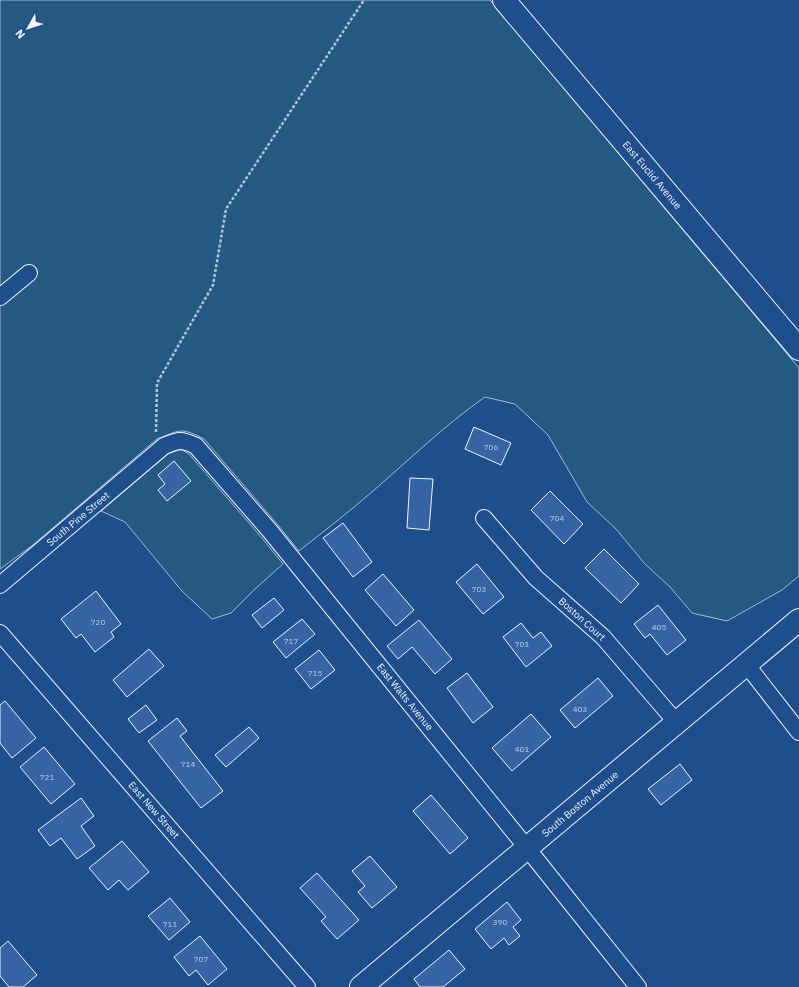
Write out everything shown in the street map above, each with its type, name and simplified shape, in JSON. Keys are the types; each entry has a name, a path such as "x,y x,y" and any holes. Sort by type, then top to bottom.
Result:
{"street":[{"name":"East Euclid Avenue","path":"504,0 799,349"},
{"path":"0,297 29,273"},
{"name":"East Walts Avenue","path":"156,453 164,446 178,440 186,441 196,446 275,537 638,987"},
{"name":"South Pine Street","path":"0,585 156,453"},
{"name":"Boston Court","path":"484,518 536,578 603,637 677,723"},
{"name":"South Boston Avenue","path":"361,987 799,620"},
{"name":"East New Street","path":"0,633 307,987"},
{"path":"746,664 799,732"}],"path":[{"path":"156,453 157,383 213,285 226,208 364,0"}],"shaded area":[{"path":"0,0 490,0 799,368 799,576 782,590 727,621 692,613 670,587 645,564 616,529 587,502 548,435 515,404 485,397 442,431 346,514 299,551 204,439 185,431 180,431 157,439 33,545 0,569"},
{"path":"179,450 189,454 283,564 231,613 212,619 182,591 125,522 101,511 168,454"}],"building":[{"path":"474,427 511,443 501,465 465,449"},
{"path":"174,461 191,481 167,501 158,490 165,484 158,475"},
{"path":"410,478 433,479 429,530 407,528"},
{"path":"550,491 583,524 564,544 531,510"},
{"path":"343,523 372,562 353,577 323,538"},
{"path":"604,549 639,584 621,603 585,568"},
{"path":"477,564 504,597 483,614 456,582"},
{"path":"383,574 414,610 396,626 365,590"},
{"path":"96,591 121,624 111,632 114,637 95,652 81,634 76,638 61,619"},
{"path":"274,598 284,610 262,628 252,615"},
{"path":"658,605 686,640 667,655 650,634 645,638 634,624"},
{"path":"302,619 315,634 286,658 273,642"},
{"path":"419,620 452,659 435,674 412,647 398,659 387,646"},
{"path":"521,623 533,638 541,632 552,646 526,667 503,637"},
{"path":"149,649 164,666 127,697 113,680"},
{"path":"319,650 335,670 311,689 295,669"},
{"path":"467,673 493,707 473,723 447,688"},
{"path":"598,678 613,696 575,728 560,710"},
{"path":"5,701 36,738 12,758 0,743 0,705"},
{"path":"146,705 157,720 139,733 128,719"},
{"path":"531,714 551,737 512,771 492,748"},
{"path":"177,718 187,731 180,736 223,791 201,808 148,741"},
{"path":"249,727 259,738 226,767 215,755"},
{"path":"44,747 75,784 51,804 20,767"},
{"path":"680,764 692,780 661,805 648,789"},
{"path":"431,795 468,838 450,854 413,811"},
{"path":"81,798 94,816 81,826 95,846 77,859 61,838 50,846 38,830"},
{"path":"122,841 149,872 128,890 119,880 108,890 89,868"},
{"path":"370,856 397,887 372,908 358,892 365,886 352,871"},
{"path":"317,873 359,920 337,939 321,921 326,917 300,888"},
{"path":"170,898 190,922 169,940 148,916"},
{"path":"507,902 521,920 513,927 520,936 509,945 504,938 491,949 475,929"},
{"path":"200,936 227,969 208,985 196,970 189,976 174,957"},
{"path":"8,941 37,975 23,987 9,987 0,976 0,948"},
{"path":"449,950 465,969 443,987 420,987 414,979"}]}
